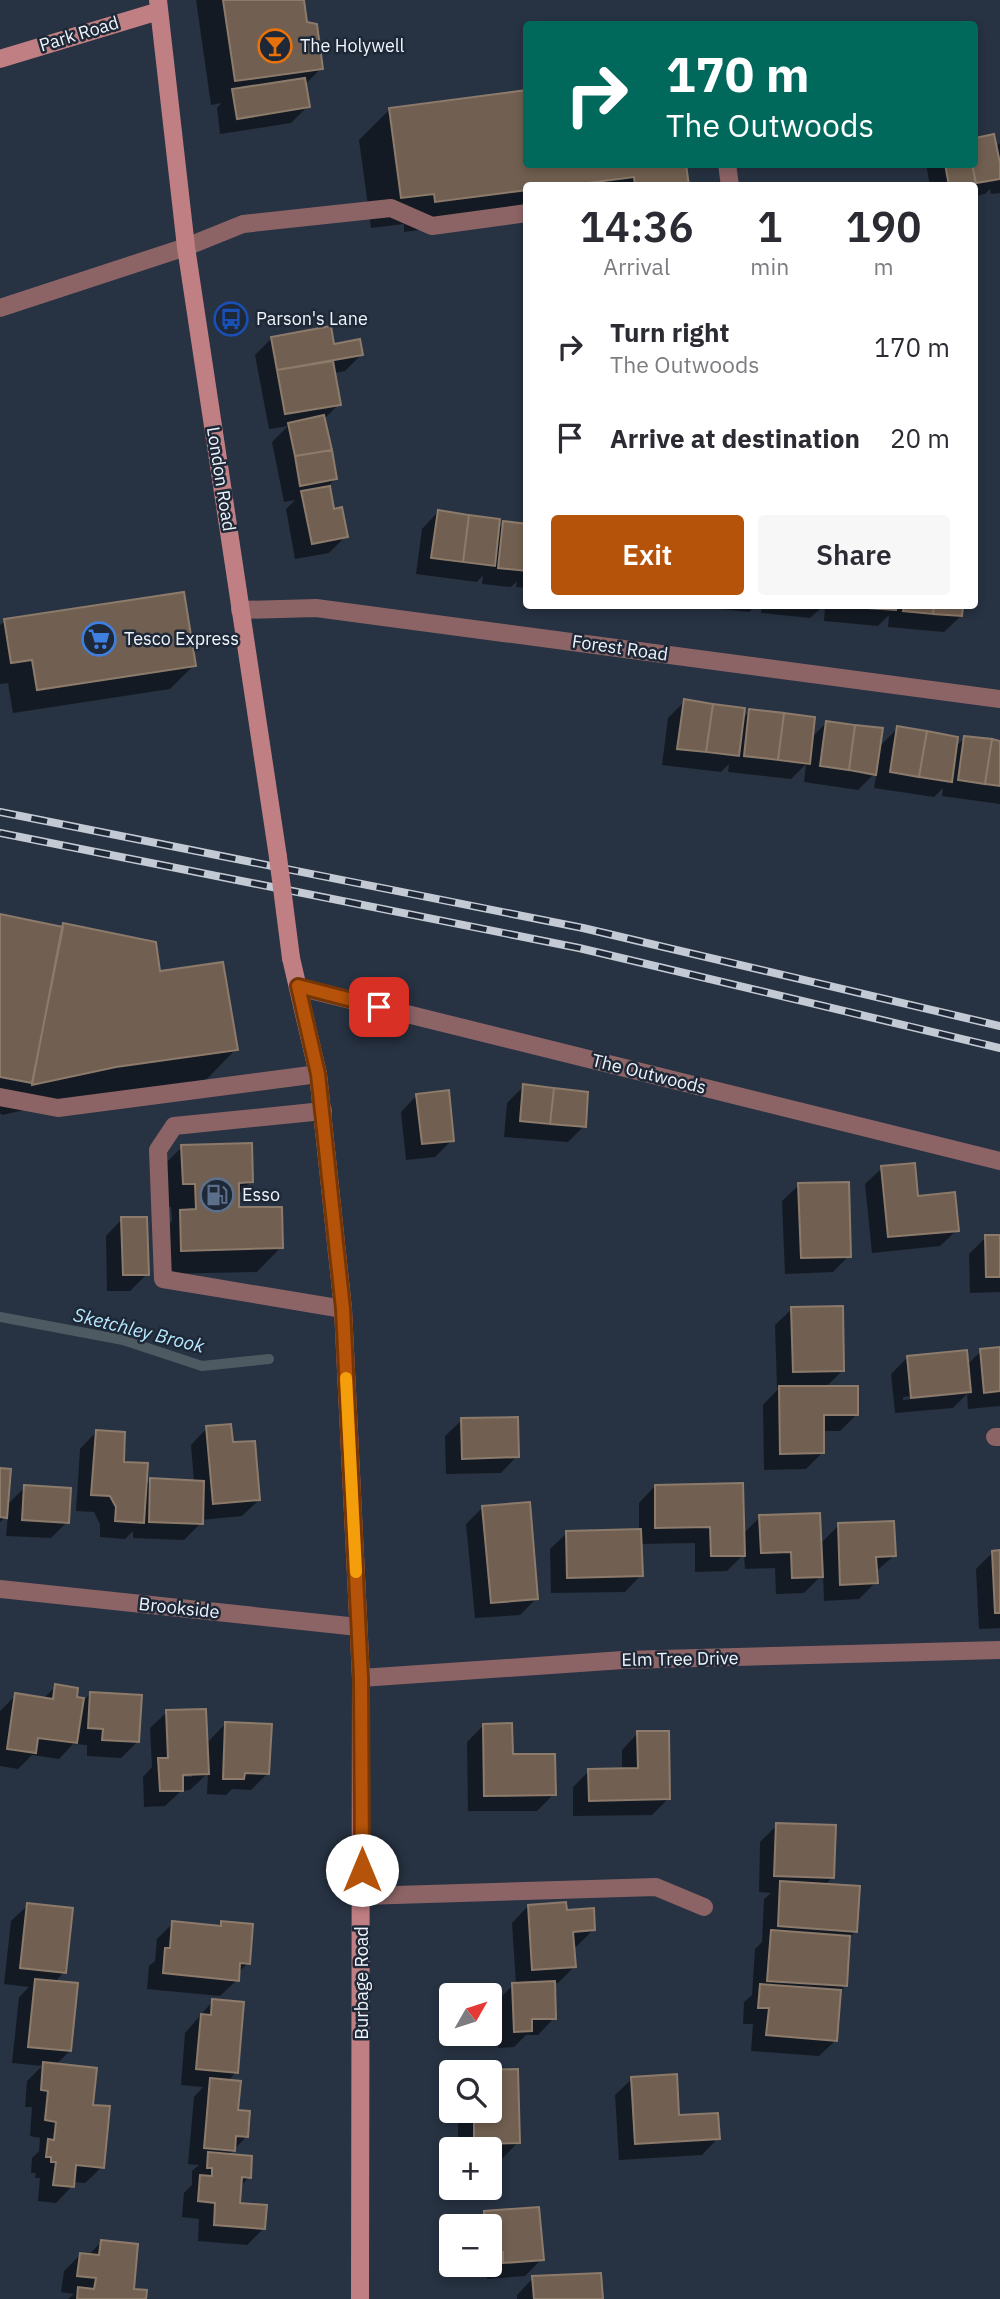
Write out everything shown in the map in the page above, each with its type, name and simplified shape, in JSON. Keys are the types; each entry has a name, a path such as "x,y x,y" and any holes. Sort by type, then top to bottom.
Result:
{"main road":[{"name":"Park Road","path":"0,58 158,5"},
{"name":"London Road","path":"158,5 186,247 290,958"},
{"name":"Burbage Road","path":"290,958 318,1074 343,1309 361,1678 360,2299"}],"street":[{"path":"0,309 186,247 243,224 391,208 432,226 523,214"},
{"name":"Forest Road","path":"240,610 316,608 1000,699"},
{"name":"The Outwoods","path":"298,986 1000,1161"},
{"path":"0,1097 58,1108 318,1074"},
{"path":"323,1111 173,1126 158,1150 163,1279 343,1309"},
{"name":"Brookside","path":"0,1589 358,1627"},
{"name":"Elm Tree Drive","path":"361,1678 623,1660 1000,1650"},
{"path":"362,1896 656,1887 704,1907"}],"building":[{"name":"The Holywell","path":"223,0 304,0 307,22 317,24 323,69 235,81"},
{"path":"305,78 310,107 237,119 232,89"},
{"path":"523,91 523,168 687,168 688,182 635,182 634,177 595,182 523,182 523,191 435,202 434,194 401,198 389,108"},
{"path":"994,134 1000,163 1000,179 976,182 973,168 978,168 978,137"},
{"path":"946,168 973,168 976,182 948,182"},
{"path":"331,326 334,344 360,339 363,355 277,370 271,337"},
{"path":"333,361 341,405 285,414 277,370"},
{"path":"324,415 332,450 295,456 288,423"},
{"path":"332,450 337,479 300,486 295,456"},
{"path":"330,486 334,509 342,507 348,537 312,544 301,491"},
{"path":"438,510 469,515 463,562 431,558"},
{"path":"469,515 500,519 495,566 463,562"},
{"path":"503,521 523,524 523,571 498,568"},
{"name":"Tesco Express","path":"184,592 196,666 37,690 32,660 11,663 4,619"},
{"path":"903,609 934,609 933,614"},
{"path":"934,609 963,609 962,616 933,614"},
{"path":"684,699 713,704 706,752 677,749"},
{"path":"713,704 745,708 739,756 706,752"},
{"path":"749,709 784,713 778,760 744,756"},
{"path":"784,713 815,717 810,764 778,760"},
{"path":"826,721 855,725 849,770 820,766"},
{"path":"855,725 883,728 876,775 849,770"},
{"path":"897,726 927,731 919,777 890,772"},
{"path":"927,731 958,737 952,782 919,777"},
{"path":"964,736 992,739 985,784 958,780"},
{"path":"992,739 1000,741 1000,786 985,784"},
{"path":"0,914 63,927 32,1083 0,1077"},
{"path":"63,923 156,942 160,971 223,962 238,1050 116,1067 32,1085"},
{"path":"523,1084 554,1088 550,1124 520,1121"},
{"path":"554,1088 588,1092 586,1127 550,1124"},
{"path":"449,1090 454,1141 422,1144 416,1094"},
{"name":"Esso","path":"252,1143 253,1182 239,1183 239,1207 282,1207 283,1248 181,1251 180,1210 196,1209 195,1184 183,1184 181,1145"},
{"path":"915,1163 918,1196 955,1192 959,1231 888,1237 881,1166"},
{"path":"849,1182 851,1257 801,1258 798,1183"},
{"path":"121,1217 147,1217 149,1275 123,1275"},
{"path":"985,1235 1000,1235 1000,1277 986,1277"},
{"path":"843,1306 844,1371 793,1372 791,1307"},
{"path":"1000,1347 1000,1391 984,1393 980,1349"},
{"path":"967,1350 971,1392 911,1398 907,1356"},
{"path":"779,1386 858,1386 858,1415 824,1415 824,1453 780,1454"},
{"path":"518,1417 519,1457 462,1459 461,1418"},
{"path":"231,1424 233,1442 255,1441 260,1500 213,1504 206,1426"},
{"path":"96,1430 125,1432 124,1462 148,1463 144,1523 115,1521 116,1507 110,1496 91,1495"},
{"path":"0,1468 11,1469 7,1518 0,1517"},
{"path":"150,1478 204,1481 203,1524 149,1522"},
{"path":"743,1483 745,1556 711,1556 710,1527 655,1528 655,1485"},
{"path":"24,1485 71,1488 69,1523 22,1520"},
{"path":"530,1502 538,1599 491,1603 482,1506"},
{"path":"820,1513 823,1577 792,1578 791,1552 761,1553 759,1515"},
{"path":"894,1521 896,1556 876,1557 878,1583 840,1585 838,1523"},
{"path":"641,1529 643,1576 567,1578 566,1531"},
{"path":"1000,1550 1000,1613 995,1613 992,1551"},
{"path":"55,1684 78,1688 77,1697 84,1698 77,1743 38,1738 36,1753 7,1749 15,1693 53,1699"},
{"path":"90,1692 142,1695 139,1742 102,1740 103,1729 88,1728"},
{"path":"206,1709 209,1774 183,1775 183,1791 160,1791 158,1758 168,1758 166,1710"},
{"path":"225,1722 272,1724 269,1774 245,1773 244,1779 223,1779"},
{"path":"512,1723 513,1754 555,1754 556,1795 484,1796 483,1724"},
{"path":"637,1731 669,1731 670,1799 589,1801 588,1769 638,1768"},
{"path":"776,1823 836,1825 834,1878 774,1876"},
{"path":"780,1881 860,1886 857,1932 778,1926"},
{"path":"566,1902 567,1910 594,1908 595,1930 573,1932 576,1967 532,1970 528,1905"},
{"path":"27,1903 73,1908 66,1973 20,1968"},
{"path":"172,1921 221,1926 221,1921 253,1924 250,1964 240,1963 239,1981 163,1973 165,1948 170,1948"},
{"path":"771,1930 850,1936 847,1986 767,1981"},
{"path":"35,1979 78,1983 71,2051 28,2047"},
{"path":"555,1981 556,2019 532,2019 532,2031 514,2032 512,1983"},
{"path":"760,1984 841,1990 837,2041 766,2035 769,2008 758,2008"},
{"path":"212,1999 244,2002 238,2073 196,2069 201,2014 211,2015"},
{"path":"43,2062 97,2068 93,2105 110,2106 104,2168 76,2165 74,2187 53,2185 56,2162 51,2162 51,2157 46,2157 48,2139 54,2140 56,2122 45,2120 48,2091 41,2090"},
{"path":"502,2069 518,2069 520,2143 502,2143 502,2137 474,2137 474,2123 502,2123"},
{"path":"677,2074 679,2115 718,2113 720,2139 635,2144 631,2077"},
{"path":"210,2078 241,2081 238,2110 250,2111 248,2137 236,2136 235,2151 204,2148"},
{"path":"208,2152 252,2156 251,2178 242,2177 240,2203 267,2205 265,2229 214,2225 215,2203 198,2201 200,2175 212,2176 212,2168 207,2168"},
{"path":"539,2207 544,2260 503,2263 502,2214 484,2214 484,2211"},
{"path":"101,2240 138,2244 134,2289 147,2290 146,2299 77,2299 78,2287 94,2289 96,2278 77,2276 80,2253 99,2255"},
{"path":"601,2273 603,2299 534,2299 532,2276"}],"waterway":[{"name":"Sketchley Brook","path":"0,1317 123,1340 202,1366 269,1359"}],"railway":[{"path":"0,812 583,928 1000,1026"},
{"path":"0,833 579,948 1000,1048"}],"slow traffic":[{"path":"346,1378 356,1572"}],"place":[{"name":"The Holywell","path":"275,46"},
{"name":"Parson's Lane","path":"231,319"},
{"name":"Tesco Express","path":"99,639"},
{"name":"Esso","path":"217,1195"}],"route":[{"path":"362,1870 361,1678 343,1309 318,1074 298,986 379,1007"}]}
